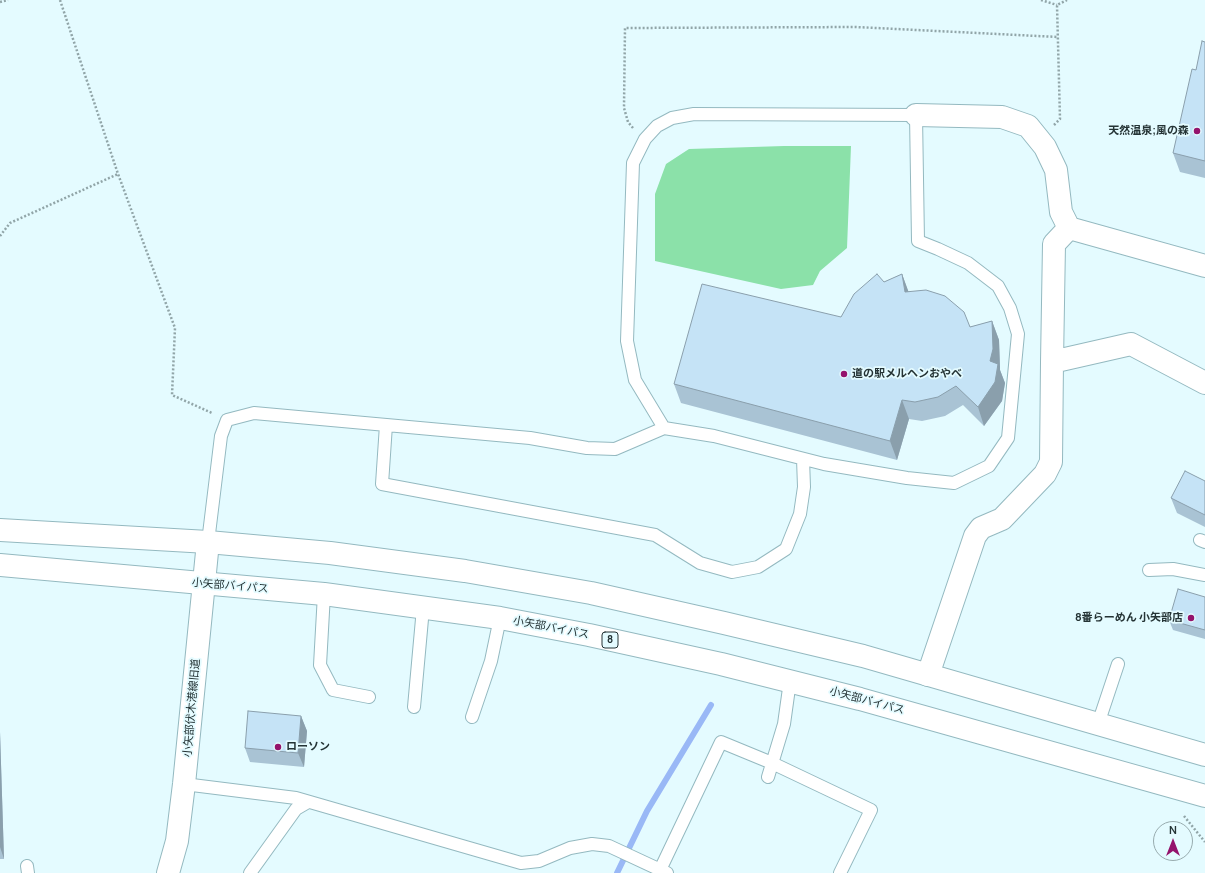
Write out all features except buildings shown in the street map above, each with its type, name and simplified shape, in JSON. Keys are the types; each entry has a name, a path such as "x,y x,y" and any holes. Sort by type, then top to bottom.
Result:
{"main road":[{"path":"916,115 1002,117 1028,126 1046,147 1056,170 1061,212 1069,228 1205,266"},
{"path":"928,675 975,536 981,528 1002,519 1045,474 1051,462 1054,244 1069,228"},
{"path":"1052,362 1131,344 1205,383"},
{"path":"0,530 208,542 330,553 465,572 591,593 863,656 1205,755"},
{"name":"小矢部伏木港線旧道","path":"168,873 177,841 184,784 208,542"},
{"name":"小矢部バイパス","path":"0,565 324,594 500,618 590,635 720,664 860,699 1205,796"}],"lane":[{"path":"208,542 221,436 227,420 254,412 530,438 587,448 615,449 664,428 714,436 824,464 907,478 954,483 989,466 1008,438 1018,334 1010,308 998,286 968,263 918,241 916,115 694,114 672,118 657,126 645,139 633,163 627,341 634,380 664,428"},
{"path":"386,425 382,484 655,535 700,563 732,572 758,567 786,549 800,514 804,487 803,459"},
{"path":"1149,570 1174,569 1205,575"},
{"path":"324,594 320,665 333,690 370,697"},
{"path":"414,706 423,608"},
{"path":"472,717 491,661 500,618"},
{"path":"1098,724 1118,664"},
{"path":"768,777 784,724 790,681"},
{"path":"184,784 296,798 521,863 539,861 570,848 592,844 609,846 663,871 721,742 772,763 871,810 840,873"},
{"path":"250,873 296,808 308,802"}],"path":[{"path":"0,2 8,0"},
{"path":"60,0 118,174 175,328 172,395 227,420"},
{"path":"1041,0 1057,5 1067,0"},
{"path":"1039,139 1060,118 1057,5"},
{"path":"645,139 634,130 628,122 624,108 625,28 856,27 1058,37"},
{"path":"0,236 10,223 118,174"},
{"path":"1184,816 1205,842"}],"green space":[{"path":"784,146 851,146 847,248 820,271 813,285 781,289 655,261 655,194 666,164 689,149"}],"waterway":[{"path":"617,873 647,811 711,705"}],"place":[{"name":"天然温泉;風の森","path":"1197,131"},
{"name":"道の駅メルヘンおやべ","path":"844,374"},
{"name":"8番らーめん 小矢部店","path":"1191,618"},
{"name":"ローソン","path":"278,747"}]}
